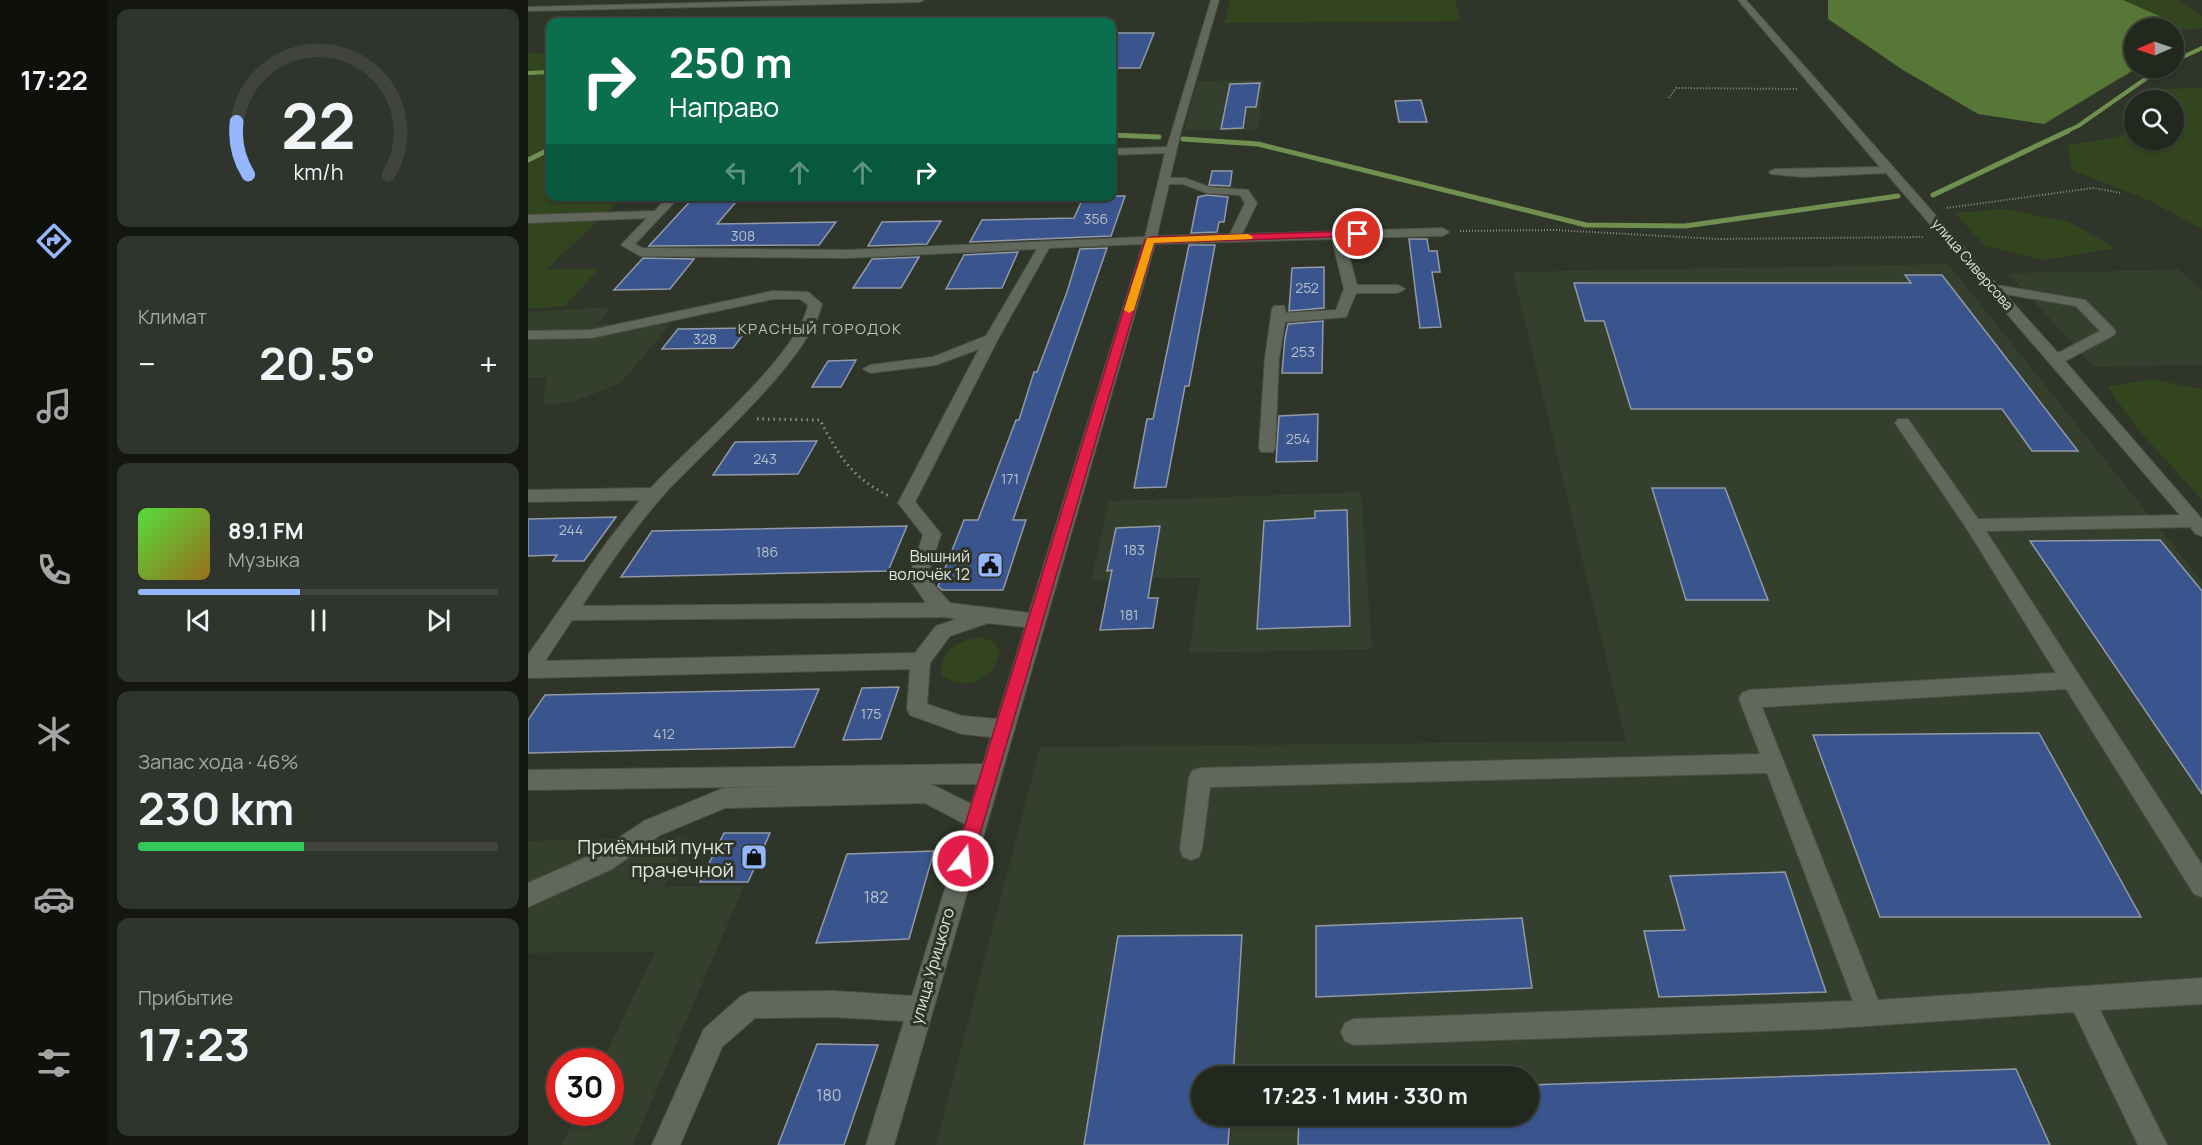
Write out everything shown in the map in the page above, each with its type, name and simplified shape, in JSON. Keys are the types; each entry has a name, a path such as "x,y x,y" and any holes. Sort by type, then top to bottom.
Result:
{"street":[{"path":"528,9 920,0"},
{"name":"улица Урицкого","path":"880,1145 1034,621 1150,240 1176,131 1215,0"},
{"name":"улица Сиверсова","path":"1742,0 2198,525"},
{"path":"1116,152 1171,150"},
{"path":"1774,172 1792,174 1890,170"},
{"path":"1164,182 1185,181 1208,190 1244,192 1251,203 1234,237"},
{"path":"670,201 627,245 640,252 848,254 1150,240 1443,232"},
{"path":"528,219 658,214"},
{"path":"1267,448 1272,358 1279,314 1341,314 1351,289 1337,235"},
{"path":"945,610 929,594 918,578 933,534 906,503 991,339 1045,245"},
{"path":"1993,288 2080,303 2109,332 2056,360"},
{"path":"1351,289 1398,289"},
{"path":"528,335 591,334 773,295 803,295 815,304 814,314 784,359 730,419 656,494 612,548 528,670"},
{"path":"870,369 936,361 991,339"},
{"path":"1903,423 1973,525 2202,886"},
{"path":"528,496 656,494"},
{"path":"1973,525 2198,525"},
{"path":"568,613 945,610 986,617 1034,621"},
{"path":"986,617 943,631 920,661 917,709 962,725 1002,729"},
{"path":"528,670 920,661"},
{"path":"1870,1013 1749,699 2071,680"},
{"path":"1191,849 1200,778 1773,763"},
{"path":"528,780 989,774"},
{"path":"528,895 604,861 652,828 724,798 927,792 976,818"},
{"path":"1354,1032 1870,1013 2202,991"},
{"path":"2081,999 2153,1145"},
{"path":"666,1145 713,1038 750,1005 833,1004 919,1010"}],"path":[{"path":"1669,98 1676,88 1819,89"},
{"path":"1925,210 1978,205 2093,188 2121,193"},
{"path":"1443,232 1555,230 1718,239 1948,237"},
{"path":"730,419 820,420 843,463 865,485 906,503"}],"shaded area":[{"path":"1264,80 1258,130 1185,130 1197,81"},
{"path":"1948,264 2202,581 2202,1145 936,1145 1040,747 1626,741 1513,272"},
{"path":"2179,270 2202,290 2202,365 2094,367 2008,273"},
{"path":"611,307 597,324 672,322 621,383 570,403 543,404 547,377 528,377 528,312"},
{"path":"1361,492 1372,649 1189,653 1200,577 1091,580 1109,501"},
{"path":"687,837 665,887 744,886 633,1145 562,1145 571,1126 624,1126 624,1048 609,1048 655,952 528,953 528,841"}],"green space":[{"path":"1230,0 1455,0 1460,21 1225,23"},
{"path":"1828,0 2123,0 2164,18 2124,18 2124,76 2044,124 1978,114 1903,70 1828,19"},
{"path":"2093,0 2177,0 2202,16 2202,28 2184,29 2184,18 2133,18"},
{"path":"528,53 546,53 546,201 619,201 547,269 599,269 565,306 528,309"},
{"path":"2202,88 2202,229 2148,200 2071,170 2068,145 2119,137 2124,132 2124,150 2184,150 2184,90 2157,90"},
{"path":"2005,209 2069,222 2116,248 2044,260 1985,246 1955,213"},
{"path":"2150,379 2202,389 2202,500 2135,426 2108,387"},
{"path":"980,637 993,641 1000,651 992,670 978,681 969,683 960,683 942,675 944,659 952,648 964,641"}],"building":[{"path":"1116,33 1154,33 1140,68 1116,68"},
{"path":"1260,83 1256,107 1246,107 1243,128 1221,129 1230,84"},
{"path":"1421,100 1427,122 1399,122 1395,101"},
{"path":"1212,171 1232,171 1230,186 1209,185"},
{"path":"1207,195 1228,197 1224,222 1219,222 1217,232 1191,233 1198,197"},
{"path":"1116,196 1125,196 1111,236 970,242 982,220 1074,218 1082,201 1116,201"},
{"path":"690,201 737,201 717,224 836,222 819,245 649,246"},
{"path":"941,221 927,244 868,246 882,222"},
{"path":"1409,239 1427,239 1429,251 1437,251 1440,272 1432,272 1441,327 1420,328"},
{"path":"1189,245 1215,245 1189,386 1185,386 1166,487 1134,488 1147,419 1153,419"},
{"path":"1107,248 1013,520 1026,520 1003,590 942,590 938,586 964,520 978,520 1016,420 1019,420 1034,372 1037,372 1067,292 1080,249"},
{"path":"1018,252 1002,288 946,289 964,255"},
{"path":"919,257 901,288 853,288 872,259"},
{"path":"643,258 694,259 670,289 614,290"},
{"path":"1324,267 1324,308 1289,311 1292,268"},
{"path":"1905,275 1942,275 2078,451 2032,451 2002,409 1631,409 1604,321 1585,321 1574,283 1911,283"},
{"path":"1323,321 1322,373 1282,373 1288,324"},
{"path":"748,328 733,348 662,349 678,329"},
{"path":"856,360 841,387 812,387 828,361"},
{"path":"1318,414 1317,461 1276,462 1279,416"},
{"path":"817,441 798,474 713,475 735,442"},
{"path":"1652,488 1725,488 1768,600 1686,600"},
{"path":"1347,510 1350,626 1257,629 1264,521 1315,518 1315,511"},
{"path":"616,517 584,561 553,561 557,555 528,556 528,519"},
{"path":"907,526 888,571 621,577 652,531"},
{"path":"1160,526 1148,598 1158,598 1153,628 1100,630 1112,570 1107,571 1116,528"},
{"path":"2160,540 2202,591 2202,794 2030,541"},
{"path":"899,687 881,739 843,740 862,688"},
{"path":"819,689 794,747 528,753 528,720 545,695"},
{"path":"2039,733 2141,917 1880,917 1813,735"},
{"path":"724,833 770,833 748,882 700,882"},
{"path":"934,851 909,939 816,943 847,854"},
{"path":"1785,872 1826,992 1659,997 1644,931 1685,930 1670,876"},
{"path":"1522,918 1532,988 1316,997 1316,926"},
{"path":"1242,935 1234,1066 1191,1066 1191,1126 1229,1126 1228,1145 1084,1145 1118,936"},
{"path":"817,1044 878,1045 844,1145 778,1145"},
{"path":"2016,1069 2050,1145 1298,1145 1299,1126 1539,1126 1539,1085"}],"waterway":[{"path":"2184,56 2202,48"},
{"path":"528,73 546,72"},
{"path":"2065,132 2078,126 2147,78"},
{"path":"1933,195 2068,131"},
{"path":"1116,135 1159,137"},
{"path":"1183,139 1258,144 1586,225 1685,226 1898,196"},
{"path":"528,160 546,151"}],"slow traffic":[{"path":"1129,310 1150,240 1248,237"}],"place":[{"name":"Вышний волочёк 12","path":"990,565"},
{"name":"Приёмный пункт прачечной","path":"754,857"}],"district":[{"name":"КРАСНЫЙ ГОРОДОК","path":"820,328"}],"route":[{"path":"963,861 1150,240 1358,234"}]}
